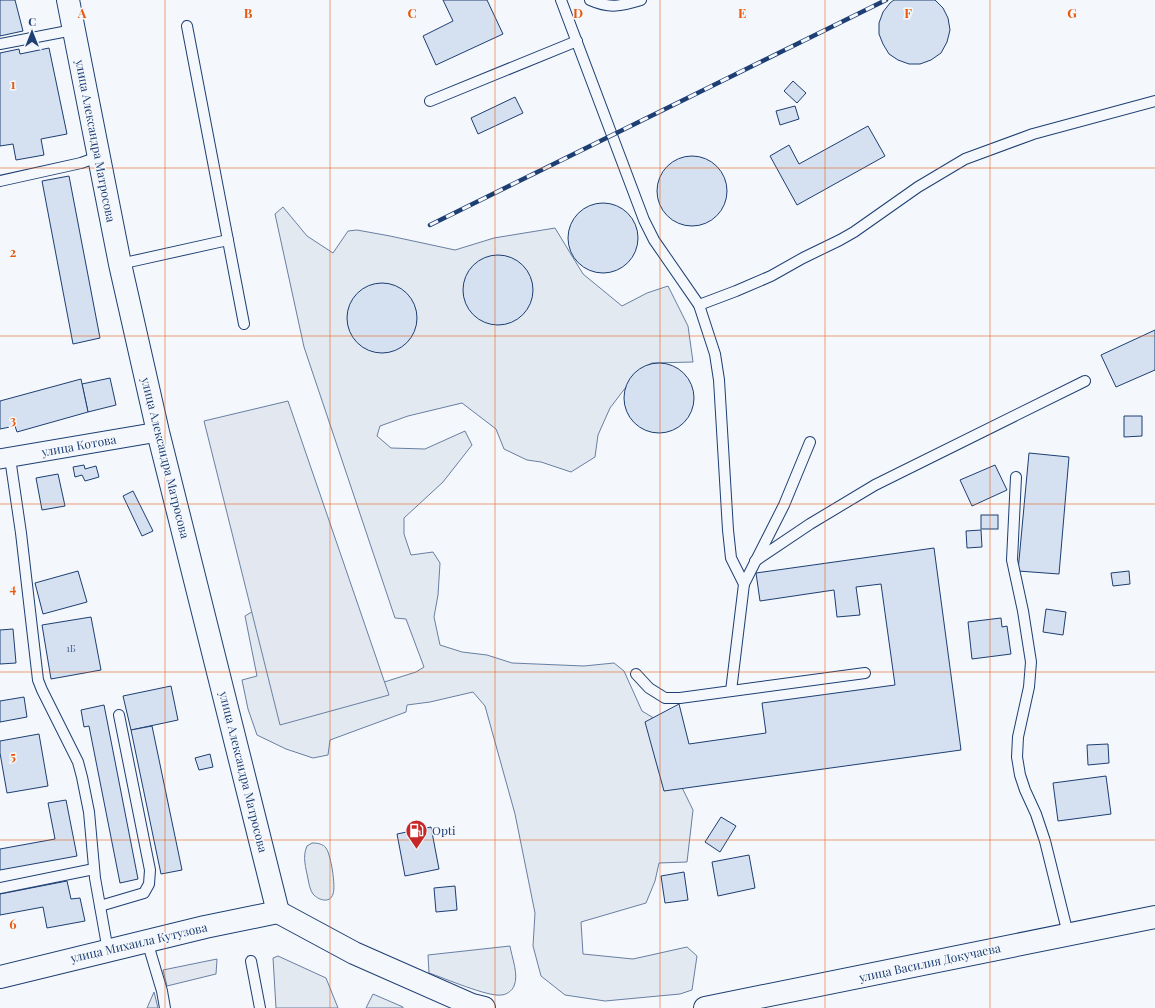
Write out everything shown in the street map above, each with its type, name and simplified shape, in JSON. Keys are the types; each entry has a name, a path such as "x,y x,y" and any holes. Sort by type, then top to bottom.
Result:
{"street":[{"name":"улица Александра Матросова","path":"68,0 120,264 158,432 278,912"},
{"name":"улица Котова","path":"5,458 158,432"},
{"name":"улица Михаила Кутузова","path":"0,977 147,941 278,912"},
{"path":"278,912 354,953 472,1007"},
{"name":"улица Василия Докучаева","path":"705,1008 746,1004 811,988 1155,916"}],"lane":[{"path":"561,0 644,220 654,240 699,305 715,354 719,380 731,558 744,584"},
{"path":"590,0 608,6 622,6 641,0"},
{"path":"187,26 244,324"},
{"path":"0,44 74,30"},
{"path":"430,101 577,41"},
{"path":"699,305 736,292 771,276 840,240 854,232 918,187 965,159 1033,134 1155,101"},
{"path":"0,181 81,163 98,157"},
{"path":"120,264 228,240"},
{"path":"755,561 817,520 875,485 1086,381"},
{"path":"731,691 744,584 784,505 810,442"},
{"path":"5,458 21,533 38,680 78,762 82,777 89,812 94,869 108,951"},
{"path":"1016,477 1012,560 1023,610 1031,662 1029,687 1018,737 1017,757 1020,775 1025,790 1036,814 1045,841 1068,934"},
{"path":"636,674 649,688 665,698 680,698 865,673"},
{"path":"100,906 144,893 149,884 150,878 150,870 119,715"},
{"path":"0,888 94,869"},
{"path":"147,941 166,1008"},
{"path":"251,961 260,1008"}],"shaded area":[{"path":"283,207 307,236 333,253 348,231 357,230 455,250 494,238 555,228 583,274 622,306 647,293 668,286 688,326 693,362 652,363 639,370 610,408 598,435 595,457 571,472 541,462 527,460 504,449 496,429 462,403 408,416 380,426 377,436 391,448 425,449 465,431 472,445 443,482 404,518 404,534 411,555 433,552 440,563 438,595 434,617 440,645 462,652 487,655 512,663 584,666 614,663 624,671 642,711 662,723 669,761 693,810 687,862 659,863 655,881 646,903 581,922 583,954 633,959 687,947 697,956 692,990 680,994 605,1001 565,995 541,976 533,946 535,913 515,814 485,706 473,692 430,702 407,705 406,712 330,740 328,755 313,758 286,749 257,735 248,709 242,680 257,676 245,616 255,610 359,690 416,672 424,667 406,619 395,618 304,347 275,214"},
{"path":"288,401 389,695 280,725 204,421"},
{"path":"312,843 320,844 325,847 330,857 334,890 331,897 327,900 315,896 309,885 305,854 307,846"},
{"path":"510,946 516,977 512,990 505,994 495,995 486,993 429,973 428,955"},
{"path":"278,956 326,978 338,1008 276,1008 273,958"},
{"path":"217,959 216,974 167,986 163,970"},
{"path":"154,992 158,1008 147,1008"},
{"path":"373,994 403,1007 403,1008 366,1008"}],"building":[{"path":"0,0 15,0 23,31 0,36"},
{"path":"443,0 487,0 503,34 436,65 423,36 453,21"},
{"path":"894,0 935,0 943,8 948,18 950,30 947,42 941,53 931,60 920,64 909,64 898,60 889,54 879,34 879,23 883,12"},
{"path":"49,48 67,134 41,139 44,155 16,160 13,144 0,146 0,53 19,49 20,54"},
{"path":"793,81 806,93 797,103 784,91"},
{"path":"515,97 523,113 478,134 471,118"},
{"path":"795,106 799,119 780,125 776,111"},
{"path":"868,126 885,156 797,205 770,156 789,145 799,164"},
{"path":"692,156 705,159 717,166 724,178 727,191 724,204 717,216 705,223 692,226 679,223 667,216 660,204 657,191 660,178 667,166 679,159"},
{"path":"69,176 100,338 73,344 42,181"},
{"path":"603,203 616,206 628,213 635,225 638,238 635,251 628,263 616,270 603,273 590,270 578,263 571,251 568,238 571,225 578,213 590,206"},
{"path":"498,255 511,258 523,265 530,277 533,290 530,303 523,315 511,322 498,325 485,322 473,315 466,303 463,290 466,277 473,265 485,258"},
{"path":"382,283 395,286 407,293 414,305 417,318 414,331 407,343 395,350 382,353 369,350 357,343 350,331 347,318 350,305 357,293 369,286"},
{"path":"1155,330 1155,370 1116,387 1101,355"},
{"path":"659,363 672,366 684,373 691,385 694,398 691,411 684,423 672,430 659,433 646,430 634,423 627,411 624,398 627,385 634,373 646,366"},
{"path":"110,378 116,405 88,412 82,384"},
{"path":"81,379 88,412 17,432 15,426 0,429 0,401"},
{"path":"1124,416 1142,416 1142,436 1124,437"},
{"path":"1029,453 1069,457 1059,574 1018,571"},
{"path":"84,465 85,469 96,466 99,477 85,481 82,475 75,477 73,467"},
{"path":"995,465 1007,490 972,506 960,480"},
{"path":"58,474 65,506 42,510 36,478"},
{"path":"133,491 153,531 142,536 123,496"},
{"path":"981,515 998,515 998,529 981,529"},
{"path":"981,530 982,547 967,548 966,531"},
{"path":"934,548 961,750 664,791 645,722 679,704 689,744 766,733 762,703 895,685 881,584 856,587 860,615 837,617 834,590 760,601 756,573"},
{"path":"78,571 87,602 43,614 35,583"},
{"path":"1129,571 1130,584 1113,586 1111,573"},
{"path":"1046,609 1066,612 1063,635 1043,632"},
{"path":"91,617 101,670 51,679 42,625"},
{"path":"1001,618 1002,627 1007,626 1011,654 972,659 968,622"},
{"path":"13,629 16,663 0,664 0,630"},
{"path":"171,686 178,720 131,730 123,696"},
{"path":"24,697 27,717 0,722 0,701"},
{"path":"104,705 138,879 120,883 89,726 84,727 81,710"},
{"path":"152,726 182,870 161,874 131,730"},
{"path":"39,734 48,786 7,793 0,753 0,741"},
{"path":"1108,744 1109,763 1088,765 1087,745"},
{"path":"210,754 213,767 199,770 195,758"},
{"path":"1106,776 1111,814 1058,821 1053,783"},
{"path":"66,800 77,856 0,870 0,849 55,839 48,803"},
{"path":"721,817 736,826 720,852 705,842"},
{"path":"431,827 439,869 405,876 397,834"},
{"path":"749,855 755,888 718,896 712,862"},
{"path":"684,872 688,900 665,903 661,876"},
{"path":"67,881 71,899 80,898 85,921 47,928 43,907 0,915 0,894"},
{"path":"455,886 457,910 436,912 434,888"}],"railway":[{"path":"430,225 886,0"}],"place":[{"name":"Opti","path":"417,850"}]}
